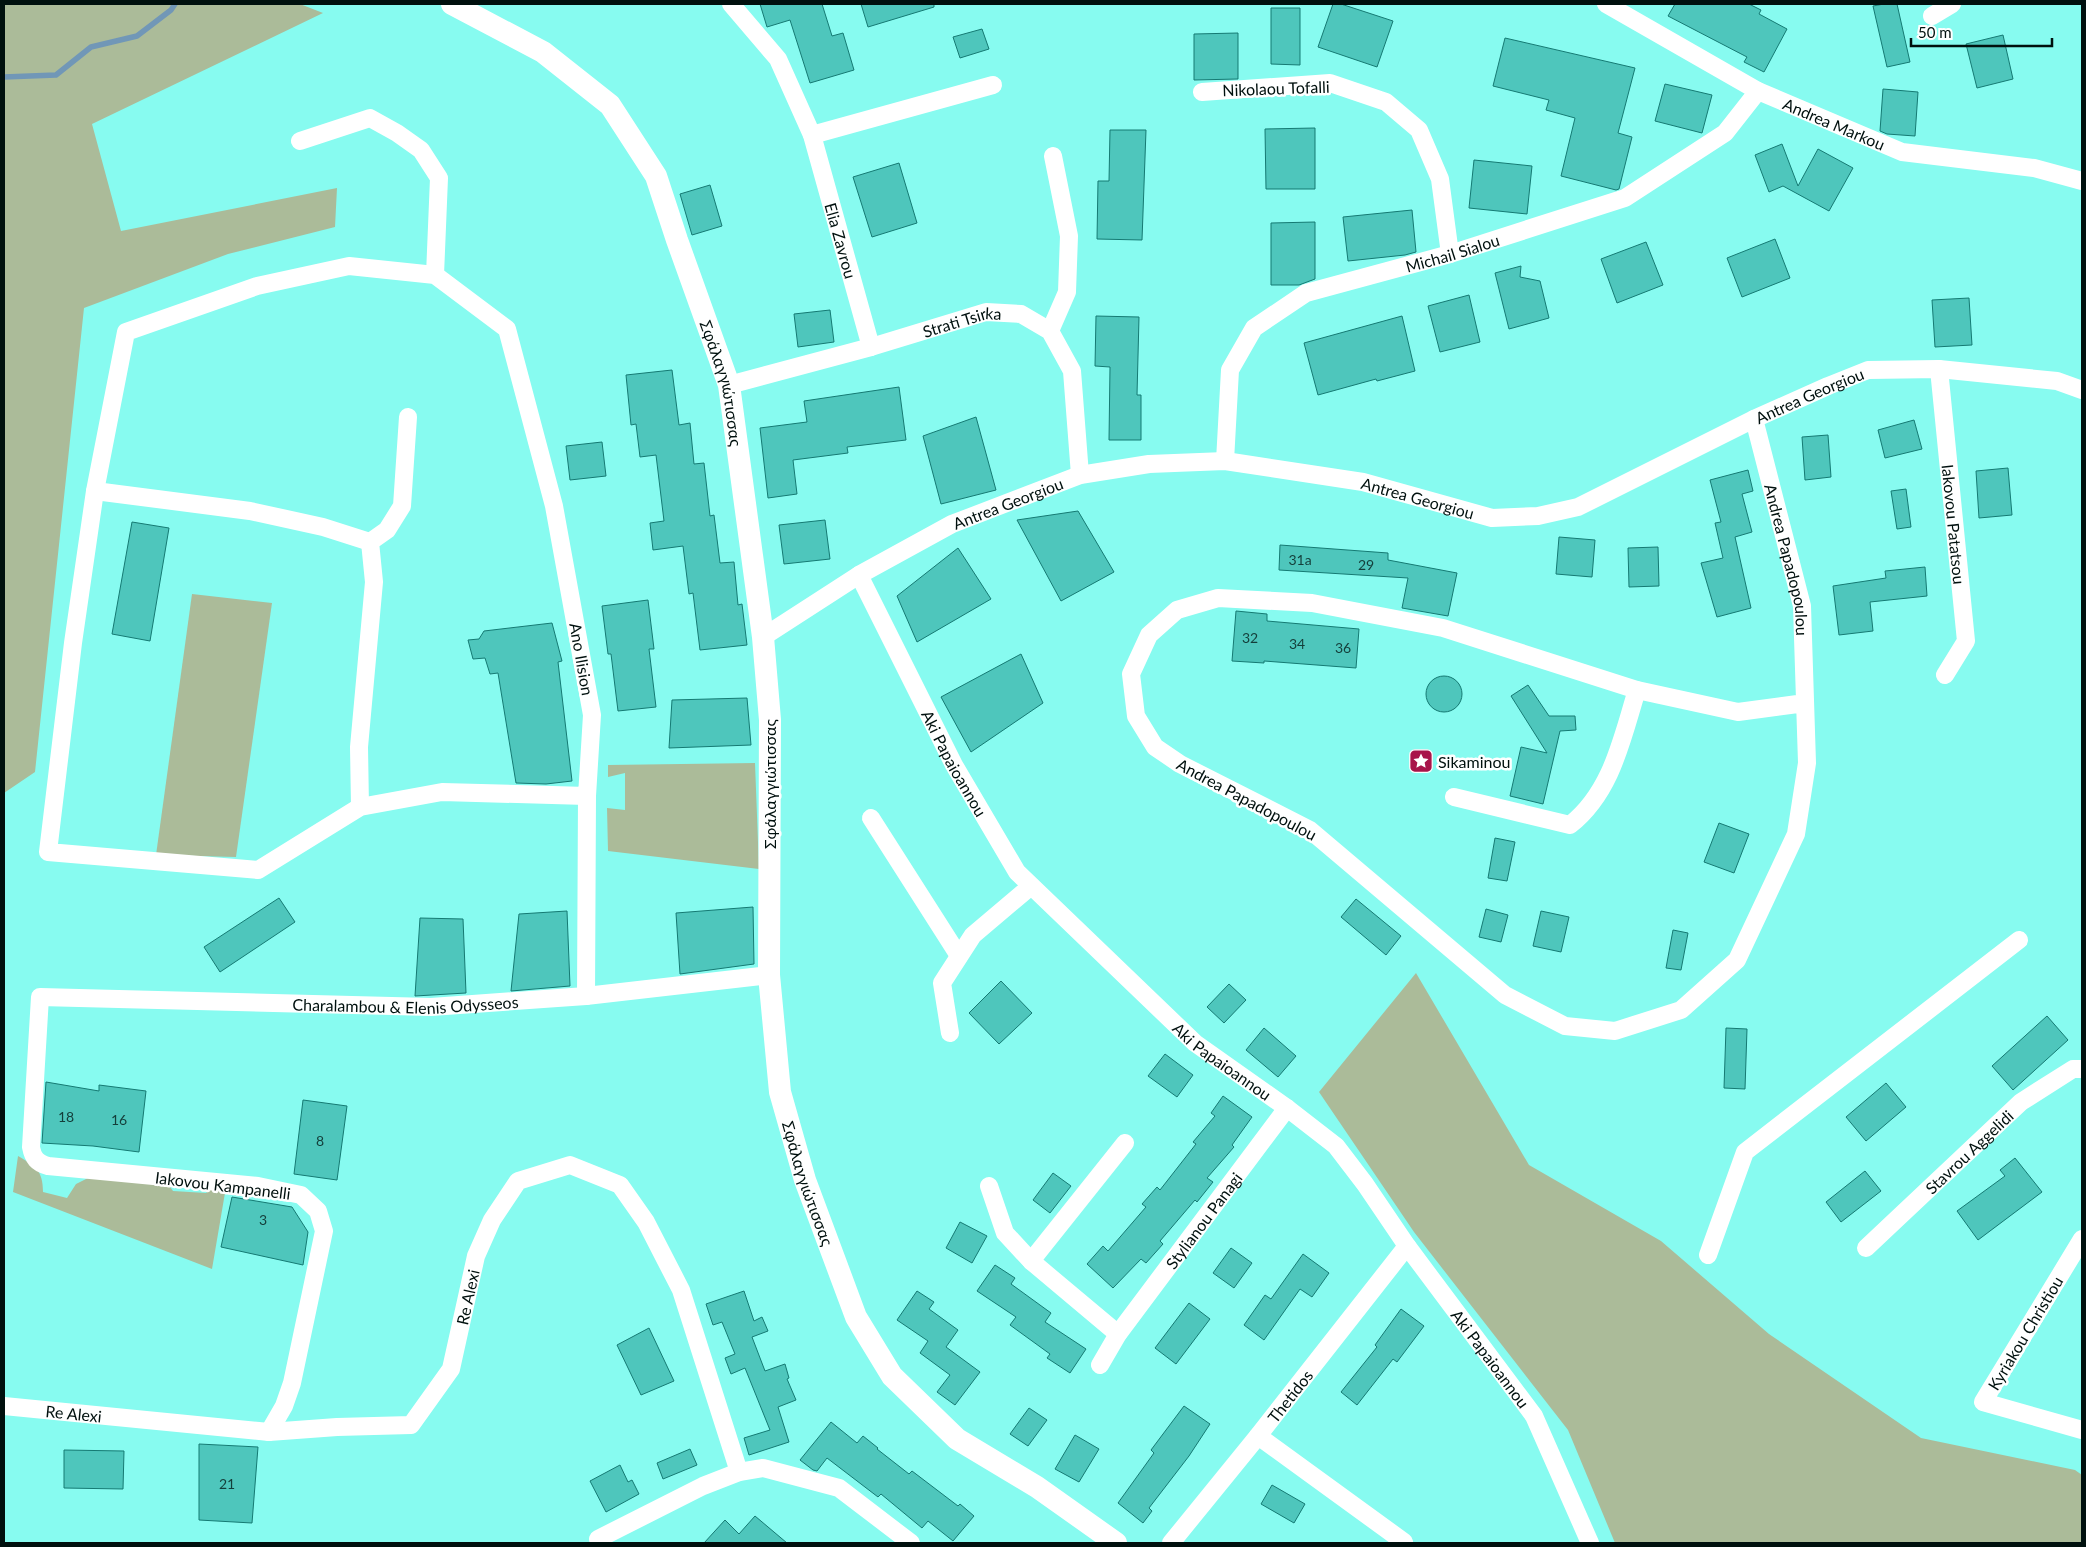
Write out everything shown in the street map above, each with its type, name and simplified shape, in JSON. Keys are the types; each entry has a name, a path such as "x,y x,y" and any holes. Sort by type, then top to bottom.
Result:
{"street":[{"name":"Σφάλαγγιώτισσας","path":"452,4 543,52 610,106 656,176 729,385 763,637 770,720 770,974 780,1092 804,1180 856,1317 892,1376 957,1439 1038,1487 1116,1543"},
{"name":"Elia Zavrou","path":"731,4 778,59 812,135 870,347"},
{"name":"Andrea Markou","path":"1606,4 1630,9 1758,92 1902,152 2034,168 2082,181"},
{"path":"1932,16 1952,4"},
{"name":"Nikolaou Tofalli","path":"1202,92 1330,83 1386,102 1419,130 1440,179 1450,254"},
{"path":"812,135 993,85"},
{"name":"Michail Sialou","path":"1225,461 1230,370 1254,328 1306,293 1450,254 1625,198 1725,133 1758,92"},
{"path":"300,141 370,118 397,133 421,150 439,178 434,275 349,266 257,286 126,332 95,491 73,643 48,852 258,870 360,807 442,792 587,796"},
{"path":"1053,156 1069,236 1067,292 1050,331 1072,371 1080,475"},
{"name":"Ano Ilision","path":"434,275 507,329 554,506 592,715 587,796 586,996"},
{"name":"Strati Tsirka","path":"729,385 870,347 986,312 1021,314 1050,331"},
{"name":"Antrea Georgiou","path":"763,637 859,575 952,524 1080,475 1149,464 1225,461 1363,482 1492,518 1538,516 1578,507 1754,419 1868,370 1938,369 2057,381 2082,390"},
{"name":"Iakovou Patatsou","path":"1938,369 1966,641 1945,675"},
{"path":"370,542 387,530 402,506 408,417"},
{"name":"Andrea Papadopoulou","path":"1754,419 1802,606 1807,764 1796,834 1737,960 1681,1010 1615,1031 1565,1026 1505,995 1310,830 1180,764 1155,747 1136,716 1132,674 1149,635 1177,610 1218,598 1312,603 1443,628 1637,690 1738,712 1805,703"},
{"path":"95,491 250,511 323,527 370,542"},
{"path":"360,807 359,747 374,582 370,542"},
{"name":"Aki Papaioannou","path":"859,575 954,765 1017,872 1195,1043 1287,1108 1336,1146 1406,1246 1534,1416 1590,1543"},
{"path":"1454,797 1570,825 1584,814 1610,776 1637,690"},
{"path":"871,818 959,956"},
{"path":"950,1033 942,983 973,935 1032,886"},
{"path":"1708,1255 1745,1152 2019,940"},
{"name":"Charalambou & Elenis Odysseos","path":"42,1164 34,1158 31,1147 40,997 431,1007 586,996 770,974"},
{"name":"Stavrou Aggelidi","path":"1866,1248 2021,1102 2072,1069 2082,1069"},
{"name":"Stylianou Panagi","path":"1100,1365 1118,1334 1287,1108"},
{"path":"1031,1261 1125,1143"},
{"name":"Iakovou Kampanelli","path":"42,1164 258,1186 301,1195 318,1211 324,1231 292,1383 284,1406 268,1432"},
{"name":"Re Alexi","path":"4,1406 268,1432 337,1427 411,1425 451,1369 476,1256 492,1220 518,1181 570,1165 620,1185 646,1222 682,1290 739,1472"},
{"path":"989,1186 1005,1234 1031,1261 1118,1334"},
{"name":"Thetidos","path":"1171,1543 1258,1436 1406,1246"},
{"name":"Kyriakou Christiou","path":"2079,1249 1983,1402 2082,1430"},
{"path":"1258,1436 1404,1542"},
{"path":"598,1539 703,1486 739,1472 762,1468 839,1488 911,1543"}],"green space":[{"path":"4,4 300,4 323,13 92,124 121,231 337,188 335,227 228,254 84,308 35,772 4,793"},
{"path":"192,594 272,603 236,857 156,855"},
{"path":"755,763 759,869 608,851 607,808 625,810 625,773 608,777 608,765"},
{"path":"1416,973 1529,1165 1661,1241 1769,1334 1921,1438 2075,1470 2082,1475 2082,1543 1615,1543 1568,1430 1414,1232 1319,1092"},
{"path":"18,1156 29,1163 40,1174 43,1192 67,1198 76,1184 88,1178 166,1181 173,1191 206,1193 213,1187 226,1187 212,1269 13,1192"}],"building":[{"path":"760,4 822,4 832,36 843,33 854,70 810,83 790,20 767,27"},
{"path":"861,4 934,4 934,7 868,27"},
{"path":"1333,4 1341,4 1393,21 1377,67 1318,47"},
{"path":"1675,4 1749,4 1761,10 1759,14 1787,29 1764,72 1744,62 1747,57 1668,16"},
{"path":"1897,4 1910,62 1887,67 1873,6"},
{"path":"1271,8 1300,8 1300,65 1271,64"},
{"path":"982,29 989,49 960,58 953,37"},
{"path":"1238,33 1238,79 1194,80 1194,34"},
{"path":"2003,35 2013,79 1977,88 1966,44"},
{"path":"1505,38 1635,68 1618,133 1632,137 1619,189 1616,190 1561,176 1575,118 1546,110 1549,100 1493,86"},
{"path":"1665,84 1712,95 1702,133 1655,121"},
{"path":"1883,89 1918,92 1915,136 1887,134 1880,131"},
{"path":"1315,128 1315,189 1266,189 1265,129"},
{"path":"1110,130 1146,130 1142,240 1097,239 1098,181 1109,181"},
{"path":"1782,144 1798,186 1818,149 1853,168 1829,211 1783,186 1769,192 1755,155"},
{"path":"1474,160 1532,166 1527,214 1469,208"},
{"path":"899,163 917,223 872,237 853,177"},
{"path":"710,185 722,226 692,235 680,194"},
{"path":"1412,210 1416,252 1405,255 1348,261 1343,217"},
{"path":"1315,222 1315,279 1299,285 1271,285 1271,223"},
{"path":"1775,239 1790,278 1742,297 1727,258"},
{"path":"1646,242 1663,285 1617,303 1601,259"},
{"path":"1521,266 1520,277 1540,281 1549,318 1509,329 1495,273"},
{"path":"1469,295 1480,342 1440,352 1428,306"},
{"path":"1969,298 1972,345 1935,347 1932,300"},
{"path":"830,310 834,342 798,347 794,314"},
{"path":"1096,316 1139,317 1137,395 1141,395 1141,440 1109,440 1110,367 1095,366"},
{"path":"1402,316 1415,371 1377,381 1376,379 1318,395 1304,343"},
{"path":"672,370 679,425 690,423 694,464 704,463 710,516 714,515 720,563 734,562 738,605 742,604 747,645 700,650 693,593 689,594 683,546 653,550 650,523 664,521 656,455 640,457 636,424 631,425 626,375"},
{"path":"899,387 906,440 847,447 848,453 793,460 797,494 768,498 760,428 807,422 804,401"},
{"path":"976,417 996,490 941,504 923,436"},
{"path":"1914,420 1922,449 1885,458 1878,430"},
{"path":"1828,435 1831,477 1805,480 1802,437"},
{"path":"602,442 606,476 570,480 566,446"},
{"path":"2008,468 2012,515 1979,518 1976,471"},
{"path":"1748,470 1753,491 1742,494 1752,532 1735,537 1751,608 1717,617 1701,563 1723,558 1715,523 1721,522 1710,480"},
{"path":"1906,489 1911,527 1897,529 1891,491"},
{"path":"1078,511 1114,572 1061,601 1017,520"},
{"path":"825,520 830,559 784,564 779,525"},
{"path":"132,522 169,528 150,641 112,634"},
{"path":"1559,537 1595,540 1592,577 1556,574"},
{"path":"1280,545 1388,553 1388,560 1457,573 1448,616 1402,608 1408,578 1279,570"},
{"path":"1658,547 1659,586 1629,587 1628,548"},
{"path":"958,548 991,599 917,642 897,596"},
{"path":"1925,567 1927,596 1870,602 1873,631 1839,635 1833,586 1886,578 1885,571"},
{"path":"648,600 654,649 649,649 656,707 618,711 611,654 608,654 602,606"},
{"path":"1236,611 1267,614 1267,621 1359,629 1356,668 1264,661 1264,663 1232,661"},
{"path":"552,623 562,661 558,662 572,781 546,784 516,783 498,673 490,674 485,658 473,659 468,640 479,639 484,631"},
{"path":"1021,654 1043,703 971,752 941,697"},
{"path":"1444,676 1451,677 1457,681 1461,687 1461,701 1457,707 1451,711 1444,712 1437,711 1431,707 1427,701 1426,694 1427,687 1431,681 1437,677"},
{"path":"1528,685 1549,716 1575,716 1576,730 1560,731 1543,804 1510,796 1521,747 1547,753 1511,696"},
{"path":"747,698 751,745 669,748 672,700"},
{"path":"1719,823 1749,834 1734,873 1704,862"},
{"path":"1495,838 1515,842 1507,881 1488,878"},
{"path":"279,898 295,922 220,972 204,947"},
{"path":"1356,899 1401,936 1386,955 1341,917"},
{"path":"753,907 754,964 680,974 676,913"},
{"path":"1486,909 1508,915 1501,942 1479,937"},
{"path":"567,911 570,986 511,991 519,914"},
{"path":"1541,911 1569,917 1561,952 1533,946"},
{"path":"420,918 463,919 466,993 415,996"},
{"path":"1673,930 1688,933 1681,970 1666,968"},
{"path":"1001,981 1032,1013 999,1044 969,1013"},
{"path":"1229,984 1246,1000 1224,1023 1207,1007"},
{"path":"2047,1016 2068,1040 2013,1090 1992,1066"},
{"path":"1264,1028 1296,1056 1278,1077 1246,1050"},
{"path":"1726,1028 1747,1029 1745,1089 1724,1088"},
{"path":"1165,1054 1193,1075 1177,1097 1148,1076"},
{"path":"46,1082 99,1091 99,1085 146,1091 139,1152 93,1146 42,1143"},
{"path":"1886,1083 1906,1107 1866,1141 1846,1117"},
{"path":"1223,1096 1252,1117 1232,1145 1234,1147 1207,1178 1213,1182 1160,1241 1163,1244 1146,1263 1141,1259 1113,1288 1087,1264 1103,1246 1108,1251 1146,1207 1142,1204 1157,1187 1160,1190 1196,1144 1193,1142 1215,1116 1211,1113"},
{"path":"303,1100 347,1106 337,1180 294,1174"},
{"path":"2015,1158 2042,1192 1978,1240 1957,1211 2005,1176 2000,1170"},
{"path":"1865,1171 1881,1191 1841,1222 1826,1202"},
{"path":"1053,1173 1071,1186 1050,1213 1033,1200"},
{"path":"232,1197 292,1207 308,1232 303,1265 221,1247"},
{"path":"960,1222 987,1236 972,1263 946,1248"},
{"path":"1231,1248 1252,1263 1234,1288 1213,1273"},
{"path":"1303,1254 1329,1273 1312,1297 1300,1289 1264,1340 1244,1325 1265,1295 1271,1299"},
{"path":"995,1265 1015,1278 1011,1284 1051,1313 1045,1322 1086,1349 1070,1373 1047,1358 1050,1354 1010,1325 1016,1317 977,1291"},
{"path":"744,1291 754,1321 762,1317 768,1331 752,1337 765,1371 785,1364 789,1378 787,1379 796,1400 778,1407 789,1442 749,1455 744,1438 770,1430 745,1368 731,1374 725,1358 735,1354 722,1322 713,1325 706,1304"},
{"path":"917,1291 934,1302 929,1309 958,1330 946,1347 980,1372 955,1405 937,1392 950,1375 920,1353 928,1341 897,1320"},
{"path":"1189,1303 1210,1319 1176,1364 1155,1348"},
{"path":"1401,1309 1424,1326 1397,1362 1393,1359 1357,1405 1341,1392 1377,1347 1375,1345"},
{"path":"649,1328 674,1381 641,1395 617,1345"},
{"path":"1184,1406 1210,1424 1189,1456 1149,1508 1152,1511 1143,1523 1118,1503 1154,1453 1151,1450"},
{"path":"1029,1408 1047,1420 1028,1446 1010,1434"},
{"path":"831,1422 857,1443 863,1436 909,1474 912,1471 974,1516 953,1541 928,1521 922,1528 881,1494 878,1497 827,1458 817,1471 813,1470 800,1460"},
{"path":"1075,1435 1099,1449 1079,1482 1055,1469"},
{"path":"199,1444 258,1447 252,1523 199,1520"},
{"path":"690,1449 697,1465 663,1479 657,1463"},
{"path":"64,1450 124,1451 123,1489 64,1488"},
{"path":"620,1465 628,1482 632,1480 639,1494 606,1512 590,1481"},
{"path":"1272,1485 1305,1504 1294,1523 1261,1504"},
{"path":"755,1516 787,1543 704,1543 725,1520 739,1534"}],"waterway":[{"path":"4,77 56,75 91,47 137,36 171,10 175,4"}],"place":[{"name":"Sikaminou","path":"1421,761"}]}
